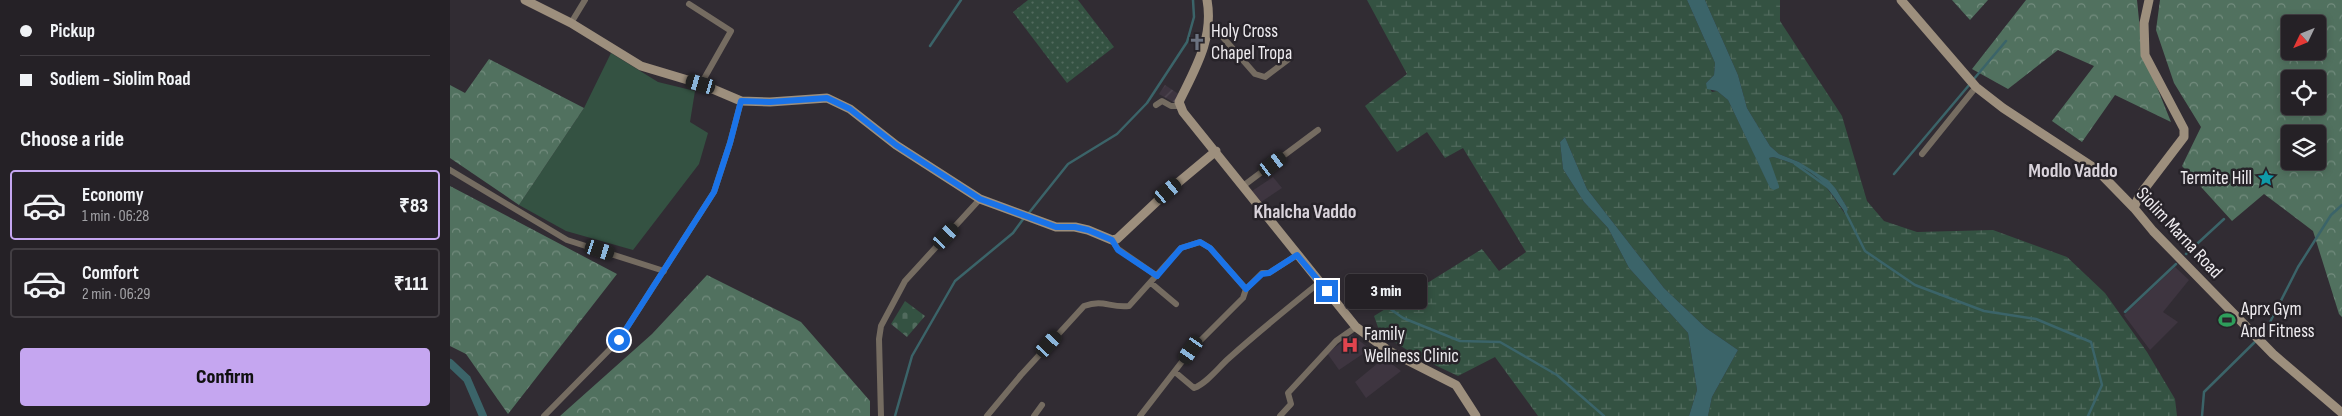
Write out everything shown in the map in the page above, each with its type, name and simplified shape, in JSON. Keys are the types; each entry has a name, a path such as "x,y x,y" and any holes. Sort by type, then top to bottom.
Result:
{"main road":[{"path":"525,0 571,23 641,66 701,84 741,101 770,102 827,98 850,109 896,145 980,199 1056,227 1075,227 1088,230 1112,240 1117,239 1168,191 1216,151"},
{"path":"1207,0 1209,30 1205,47 1178,102 1179,106 1356,327 1389,351 1456,385 1476,416"},
{"name":"Siolim Marna Road","path":"1901,0 1976,87 2003,108 2096,170 2273,354 2342,413"},
{"path":"2134,208 2139,196 2184,137 2184,129 2146,54 2144,23 2149,0"}],"street":[{"path":"571,23 585,0"},
{"path":"689,4 731,31 701,84"},
{"path":"1209,30 1220,34 1255,74 1265,77 1290,58"},
{"path":"1922,154 1976,87"},
{"path":"544,416 619,340 714,192 741,101"},
{"path":"1156,105 1162,101 1171,106 1179,106"},
{"path":"1243,186 1318,130"},
{"path":"450,170 568,240 664,271"},
{"path":"881,416 879,339 881,326 905,281 980,199"},
{"path":"1112,240 1118,250 1157,276"},
{"path":"987,416 1021,374 1084,306 1098,301 1117,307 1129,306 1181,248 1200,242 1210,248 1246,289"},
{"path":"1140,416 1208,331 1243,298 1246,289 1262,274 1269,273 1297,255"},
{"path":"1151,282 1176,304"},
{"path":"1175,372 1194,388 1201,386 1211,374 1272,320 1320,282"},
{"path":"1280,416 1291,404 1288,393 1336,341 1356,327"},
{"path":"1034,416 1042,405"}],"shaded area":[{"path":"1165,85 1180,95 1175,103 1159,94"},
{"path":"1273,177 1282,188 1261,202 1252,191"},
{"path":"2175,267 2189,280 2163,312 2178,322 2150,350 2124,315"},
{"path":"1352,335 1370,349 1339,370 1327,353"},
{"path":"1384,358 1401,371 1366,398 1355,382"}],"green space":[{"path":"1028,0 1078,0 1114,47 1067,83 1013,12"},
{"path":"1367,0 1687,0 1715,63 1714,75 1706,83 1712,92 1717,91 1728,100 1770,187 1769,158 1773,157 1799,166 1816,177 1830,192 1845,214 1848,209 1836,189 1799,162 1779,154 1770,146 1747,108 1738,75 1705,0 1780,0 1780,21 1842,116 1867,201 1884,221 1917,232 1993,230 2067,257 2105,293 2147,352 2175,399 2177,416 1708,416 1712,397 1738,350 1706,328 1664,288 1587,189 1565,137 1560,142 1563,169 1584,202 1608,228 1629,268 1688,333 1697,390 1689,416 1538,416 1495,357 1458,376 1420,358 1380,333 1374,316 1482,249 1499,271 1526,252 1463,148 1445,158 1427,132 1397,152 1365,106 1407,74"},
{"path":"1952,0 1988,0 1970,20"},
{"path":"2026,0 2137,0 2142,50 2171,122 2115,95 2082,142 2052,121 2094,66 2058,50 2008,89 1972,69"},
{"path":"2160,0 2342,0 2342,317 2339,314 2313,231 2264,194 2232,221 2182,166 2201,127 2174,83 2156,30"},
{"path":"611,53 658,82 695,91 690,122 708,133 699,164 633,250 566,231 519,205 584,108"},
{"path":"489,59 584,108 519,205 450,158 450,85 465,93"},
{"path":"450,186 617,274 508,414 466,354 450,346"},
{"path":"707,275 801,322 870,401 870,416 560,416 652,334"},
{"path":"905,301 925,316 907,337 891,324"}],"water":[{"path":"1687,0 1705,0 1738,75 1747,108 1770,146 1779,154 1799,162 1828,180 1848,209 1846,214 1816,177 1799,166 1773,157 1769,158 1779,188 1774,190 1770,188 1728,100 1717,91 1707,89 1706,83 1714,75 1715,63"},
{"path":"1565,137 1587,189 1664,288 1706,328 1738,350 1712,397 1708,416 1689,416 1697,390 1688,333 1629,268 1608,228 1584,202 1563,169 1560,142"},
{"path":"1385,276 1391,285 1375,297 1369,288"}],"waterway":[{"path":"930,46 961,0"},
{"path":"1028,214 1068,164 1117,134 1147,103 1187,42 1194,17 1193,0"},
{"path":"1973,80 2006,41"},
{"path":"1894,174 1970,84"},
{"path":"1795,164 1829,188"},
{"path":"2202,416 2204,392 2265,332 2298,267 2331,215 2342,205"},
{"path":"1845,211 1865,251 1915,285 1984,311 2036,319 2091,342 2102,385 2088,416"},
{"path":"895,416 912,356 955,281 1013,233 1024,218"},
{"path":"2186,254 2224,219"},
{"path":"2125,312 2176,264"},
{"path":"1378,293 1386,306 1403,318 1460,341 1500,342 1557,375 1604,416"},
{"path":"450,363 467,379 483,416"}],"place":[{"name":"Holy Cross Chapel Tropa","path":"1197,42"},
{"name":"Termite Hill","path":"2266,178"},
{"name":"Aprx Gym And Fitness","path":"2227,320"},
{"name":"Family Wellness Clinic","path":"1350,345"}],"district":[{"name":"Modlo Vaddo","path":"2073,171"},
{"name":"Khalcha Vaddo","path":"1305,212"}],"route":[{"path":"619,340 714,192 741,101 770,102 827,98 850,109 896,145 980,199 1056,227 1075,227 1088,230 1112,240 1118,250 1157,276 1181,248 1200,242 1210,248 1246,289 1262,274 1269,273 1297,255 1327,291"}]}
